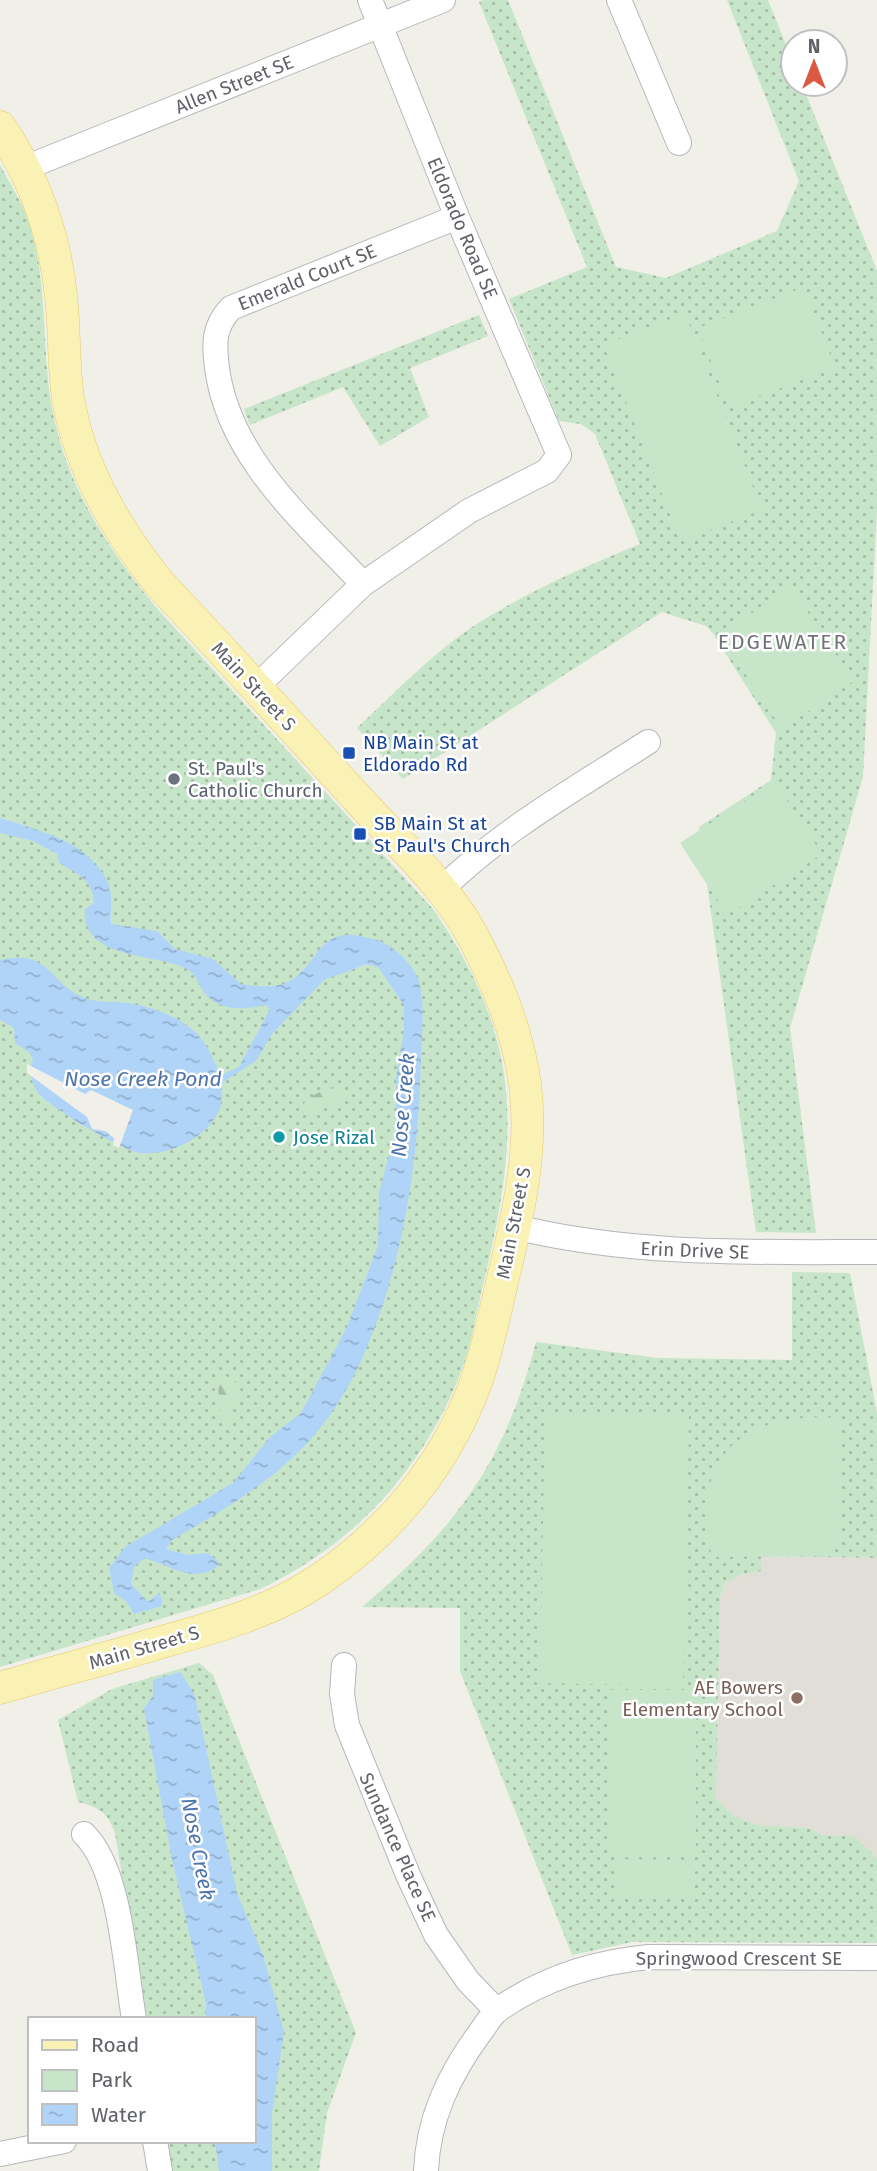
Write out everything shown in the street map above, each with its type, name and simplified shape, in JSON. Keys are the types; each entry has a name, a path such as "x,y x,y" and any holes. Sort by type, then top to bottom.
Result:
{"main road":[{"name":"Main Street S","path":"0,127 25,168 51,235 61,298 69,399 75,429 92,477 132,550 440,891 468,928 500,989 516,1038 525,1087 527,1151 515,1227 485,1353 452,1438 424,1481 392,1518 361,1548 317,1581 274,1606 220,1626 0,1688"}],"street":[{"name":"Eldorado Road SE","path":"255,688 363,584 469,511 547,471 569,451 457,217 370,0"},
{"name":"Allen Street SE","path":"25,168 443,0"},
{"path":"619,0 680,143"},
{"name":"Emerald Court SE","path":"363,584 261,473 239,437 219,380 215,336 219,321 231,308 457,217"},
{"path":"440,891 462,869 511,830 648,742"},
{"name":"Erin Drive SE","path":"515,1227 601,1244 663,1250 877,1252"},
{"name":"Sundance Place SE","path":"344,1665 342,1693 347,1726 408,1875 436,1934 468,1981 497,2011"},
{"path":"84,1835 97,1847 110,1877 134,2017"},
{"name":"Springwood Crescent SE","path":"426,2171 433,2121 445,2089 464,2054 497,2011 538,1986 576,1970 611,1960 649,1957 877,1958"},
{"path":"0,2154 54,2143"},
{"path":"155,2143 160,2171"}],"shaded area":[{"name":"AE Bowers Elementary School","path":"762,1556 877,1558 877,1858 854,1836 822,1835 809,1828 757,1825 734,1816 716,1799 720,1598 724,1584 740,1575 761,1571"}],"green space":[{"path":"508,0 616,267 666,278 777,231 799,181 727,0 768,0 779,28 779,98 808,98 877,271 877,509 863,777 790,1028 816,1233 756,1232 699,827 771,780 776,733 712,632 706,626 662,612 403,779 357,728 463,633 558,580 640,544 595,434 581,424 559,421 509,299 587,267 479,2"},
{"path":"0,165 25,212 33,236 41,286 53,413 69,468 94,520 125,568 161,613 433,909 463,956 484,1001 498,1045 506,1088 507,1132 504,1178 496,1228 464,1364 449,1401 430,1435 409,1467 384,1497 328,1549 260,1589 0,1667"},
{"path":"804,287 835,367 729,408 698,328"},
{"path":"685,313 762,510 680,541 604,345"},
{"path":"479,315 488,336 410,368 429,417 380,446 343,387 250,425 244,409"},
{"path":"791,587 854,681 782,729 719,635"},
{"path":"775,781 822,854 727,915 680,843"},
{"path":"339,1088 344,1093 336,1102 326,1108 302,1113 305,1100 325,1089"},
{"path":"792,1272 850,1273 877,1413 877,1558 762,1556 761,1571 740,1575 724,1584 720,1598 716,1799 734,1816 757,1825 809,1828 822,1835 854,1836 877,1858 877,1943 632,1942 572,1955 460,1671 460,1608 362,1607 425,1549 473,1490 509,1424 536,1342 658,1358 792,1360"},
{"path":"226,1376 241,1386 237,1404 227,1421 220,1420 218,1381"},
{"path":"545,1413 689,1416 683,1686 540,1683"},
{"path":"807,1417 840,1418 838,1547 825,1556 712,1557 708,1536 708,1497 719,1463 730,1448 745,1436 770,1424"},
{"path":"199,1663 213,1675 356,2033 327,2113 319,2171 172,2171 167,2143 256,2143 256,2017 146,2017 115,1833 109,1820 101,1812 78,1802 58,1720 112,1689"},
{"path":"609,1690 696,1690 696,1855 609,1855"},
{"path":"617,1859 693,1860 693,1898 617,1898"}],"water":[{"path":"0,818 63,840 90,858 109,885 111,924 157,931 175,949 213,959 241,984 283,984 303,970 326,943 335,937 348,935 380,941 395,950 414,971 421,991 423,1018 420,1092 408,1201 382,1308 359,1366 332,1412 300,1450 267,1480 172,1540 166,1549 189,1555 208,1553 219,1562 218,1566 200,1574 190,1574 144,1558 134,1567 131,1584 148,1602 160,1592 162,1606 134,1614 126,1601 114,1593 109,1568 125,1547 233,1483 270,1437 301,1413 346,1329 378,1246 379,1193 396,1129 396,1078 404,1030 404,1005 378,967 367,964 324,980 272,1034 256,1061 223,1082 220,1110 204,1131 185,1144 162,1152 140,1153 118,1144 71,1118 38,1093 29,1068 33,1061 30,1053 15,1043 14,1028 0,1020 0,960 30,959 40,963 72,992 84,998 138,1005 176,1019 193,1030 203,1041 221,1075 239,1067 270,1009 266,1005 242,1009 227,1007 206,995 187,969 123,953 95,938 87,926 85,909 94,903 91,888 78,874 59,863 57,854 33,841 0,833"},
{"name":"Nose Creek","path":"180,1672 195,1696 237,1893 263,1955 284,2032 272,2113 272,2171 219,2171 215,2143 256,2143 256,2017 206,2017 206,2004 172,1859 144,1708 153,1696 153,1680"}],"pier":[{"path":"27,1064 85,1094 91,1090 133,1110 119,1148 113,1145 114,1138 105,1131 92,1129 87,1117 27,1073"}],"place":[{"name":"NB Main St at Eldorado Rd","path":"349,753"},
{"name":"St. Paul's Catholic Church","path":"174,779"},
{"name":"SB Main St at St Paul's Church","path":"360,834"},
{"name":"Jose Rizal","path":"279,1137"},
{"name":"AE Bowers Elementary School","path":"797,1698"}],"district":[{"name":"EDGEWATER","path":"783,642"}],"water label":[{"name":"Nose Creek Pond","path":"143,1079"}]}
